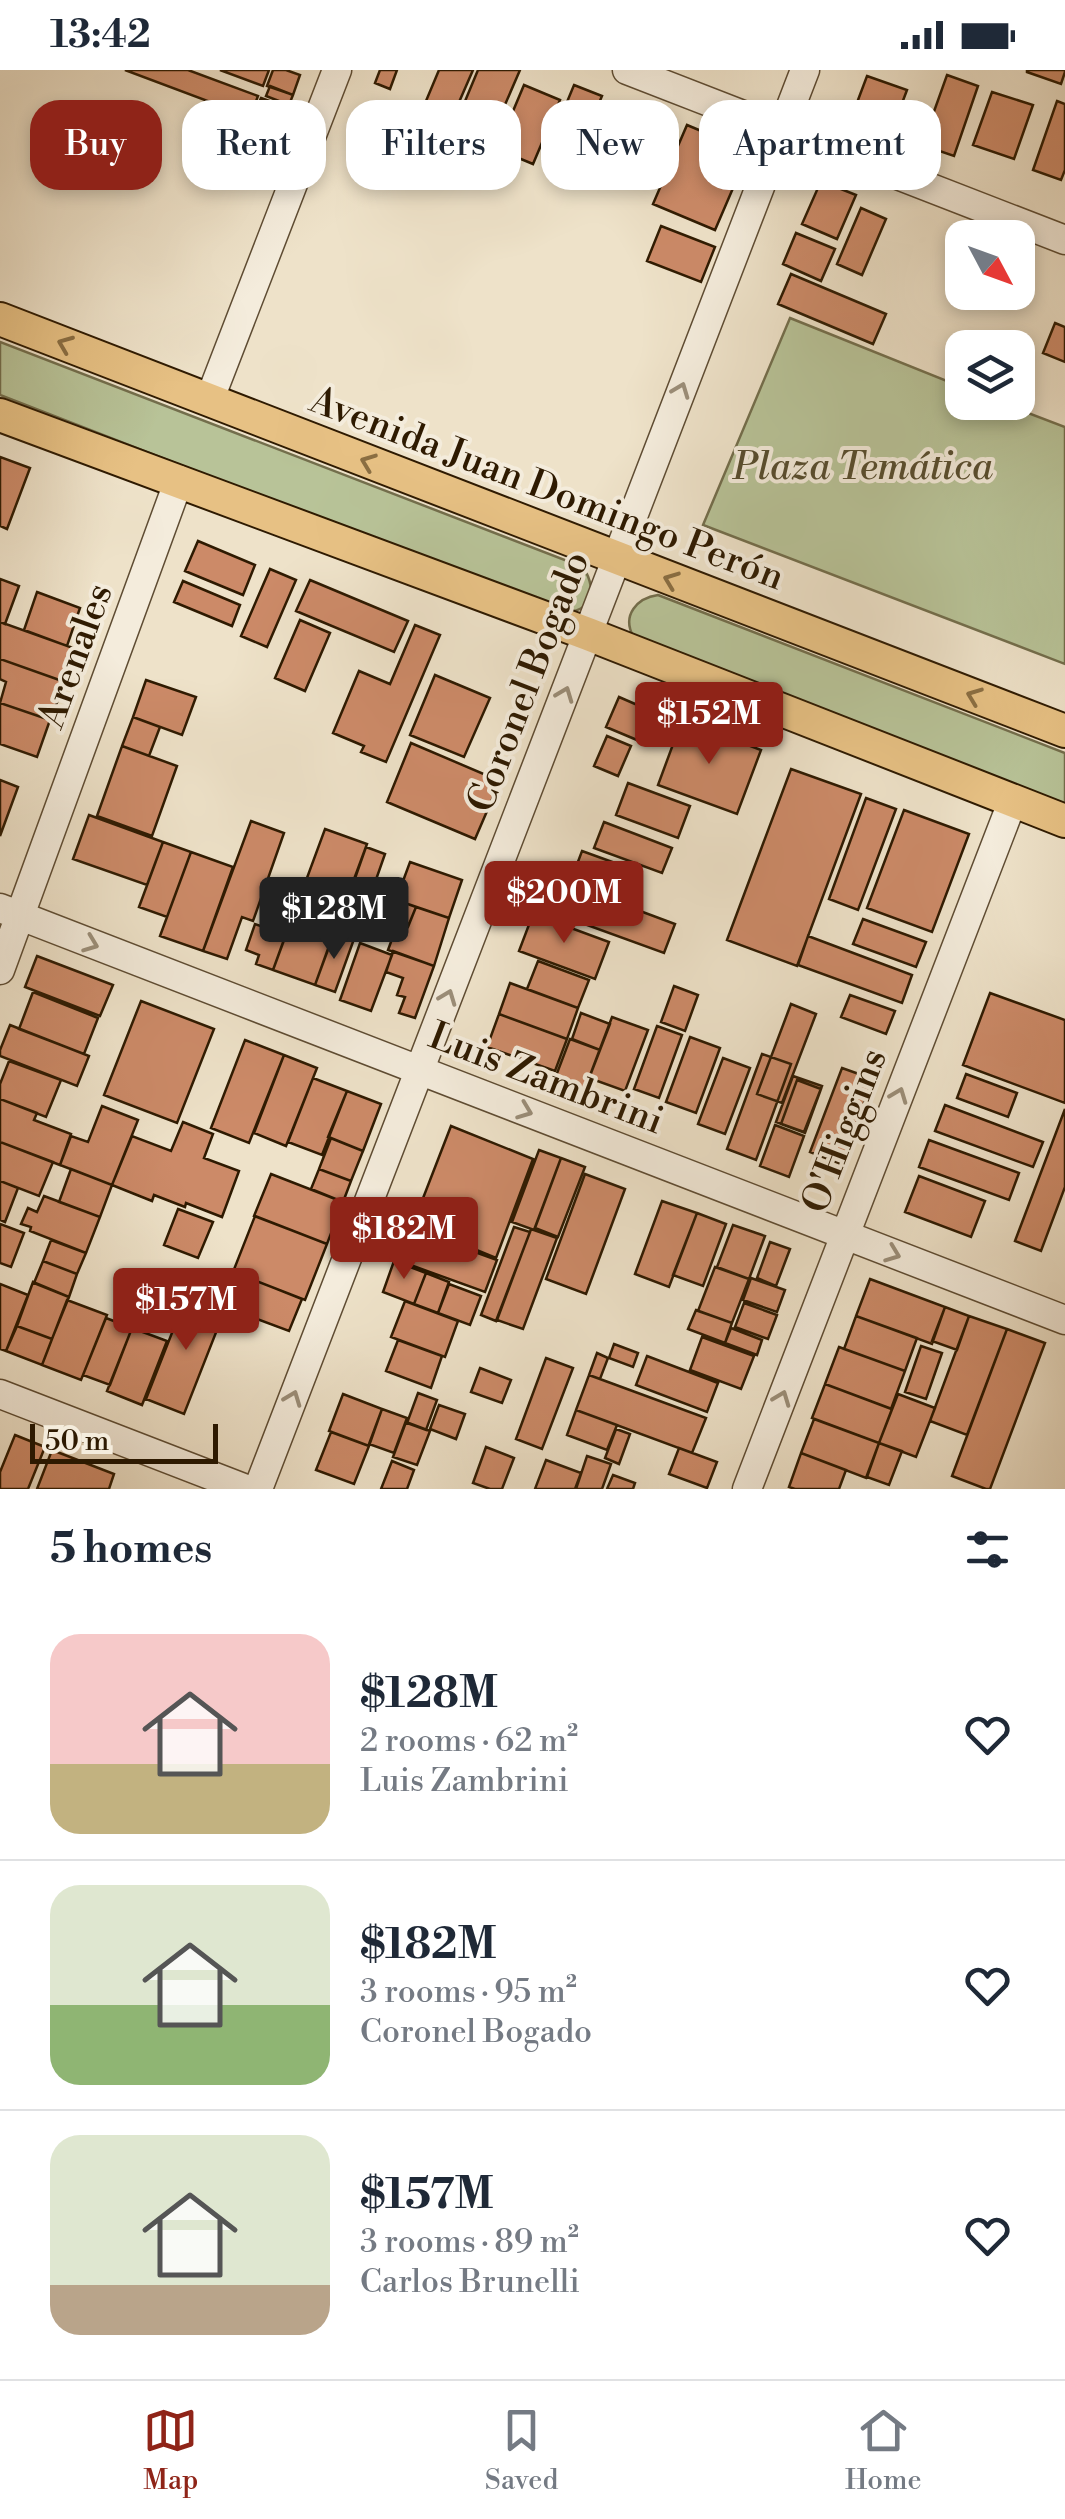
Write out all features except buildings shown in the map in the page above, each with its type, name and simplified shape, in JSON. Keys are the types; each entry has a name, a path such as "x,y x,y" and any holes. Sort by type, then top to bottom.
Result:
{"main road":[{"name":"Avenida Juan Domingo Perón","path":"0,318 1065,732"},
{"path":"0,415 588,634 1065,820"}],"street":[{"path":"209,401 337,70"},
{"path":"627,70 704,100"},
{"name":"Coronel Bogado","path":"794,100 805,70"},
{"name":"Coronel Bogado","path":"258,1489 759,190"},
{"path":"936,190 1065,240"},
{"name":"Arenales","path":"0,970 10,912 180,480"},
{"name":"O'Higgins","path":"747,1489 1013,800"},
{"name":"Luis Zambrini","path":"10,912 1065,1320"},
{"path":"0,1394 246,1489"}],"green space":[{"name":"Plaza Temática","path":"790,318 945,380 945,420 1035,420 1035,416 1065,427 1065,664 703,525"},
{"path":"0,342 583,567 591,586 588,601 577,610 556,611 0,395"},
{"path":"658,595 1065,753 1065,806 633,636 629,621 634,609"}]}
